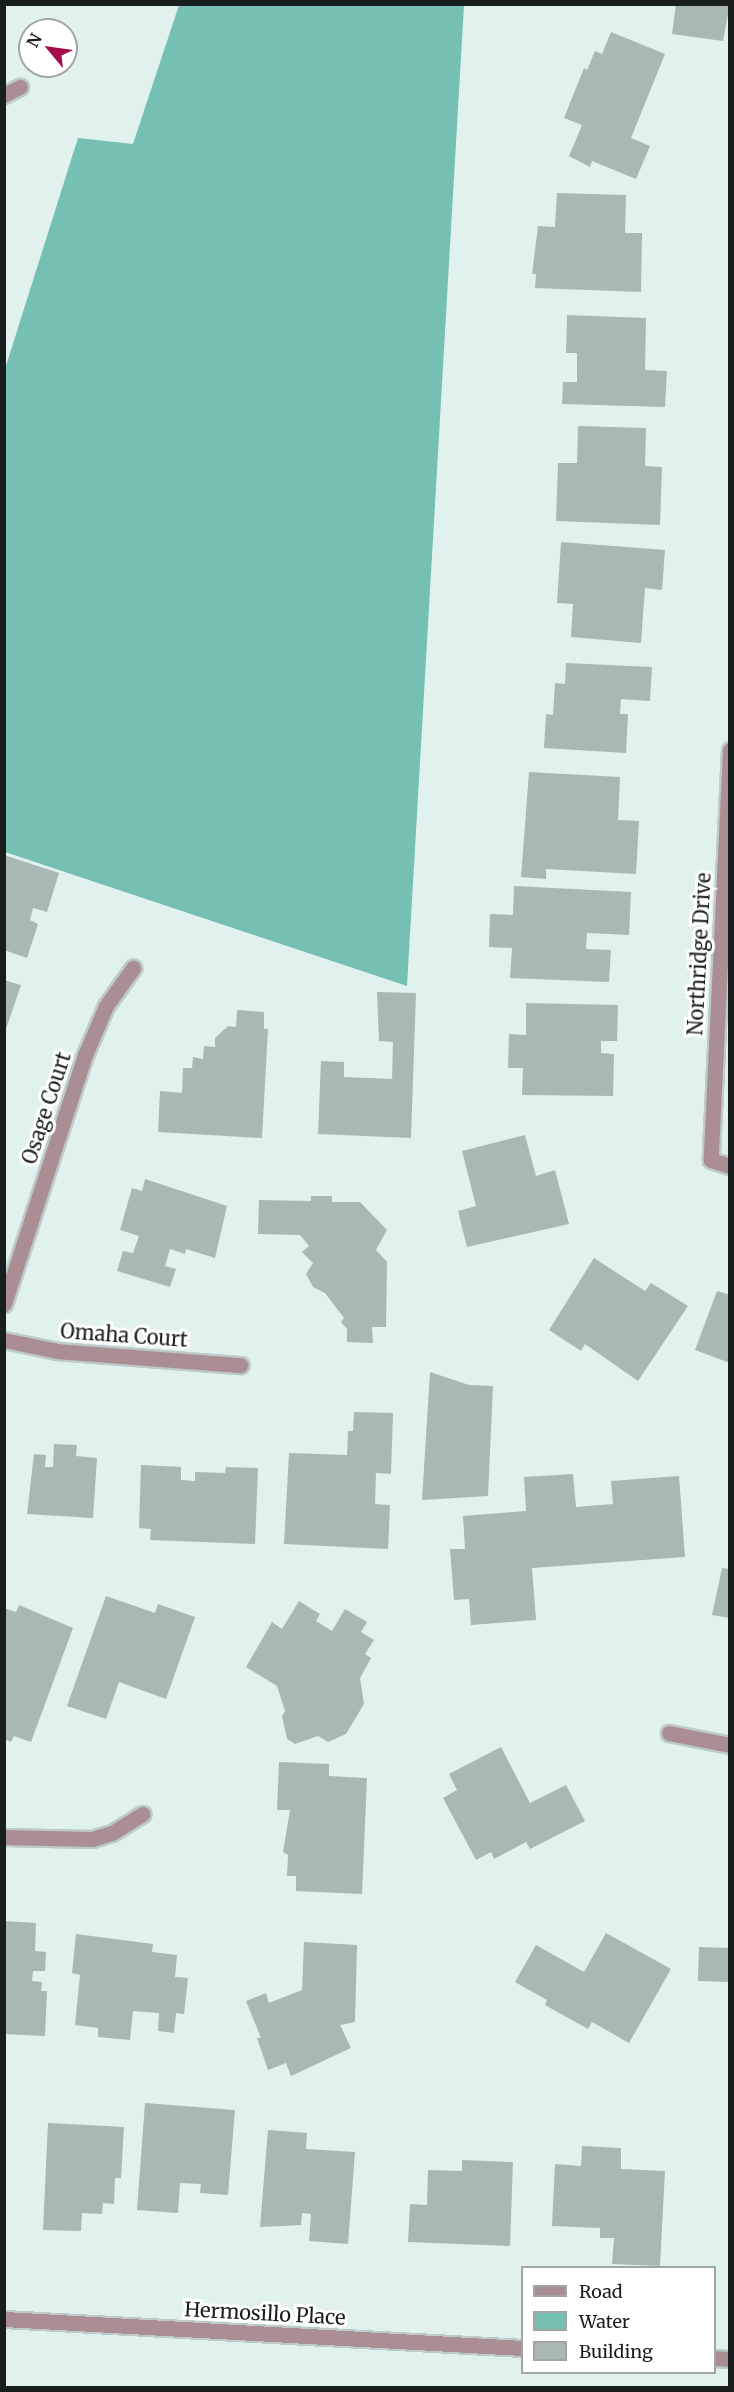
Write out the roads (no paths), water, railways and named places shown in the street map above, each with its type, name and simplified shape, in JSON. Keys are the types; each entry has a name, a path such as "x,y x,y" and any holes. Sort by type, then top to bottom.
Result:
{"street":[{"path":"4,95 20,87"},
{"name":"Northridge Drive","path":"729,750 711,1160 729,1166"},
{"name":"Osage Court","path":"4,1304 85,1055 106,1006 133,968"},
{"name":"Omaha Court","path":"4,1340 57,1351 240,1365"},
{"path":"669,1733 729,1745"},
{"path":"4,1838 92,1839 142,1814"},
{"name":"Hermosillo Place","path":"4,2319 521,2348"}],"water":[{"path":"179,5 464,5 407,986 5,852 5,369 78,138 133,144"}]}
